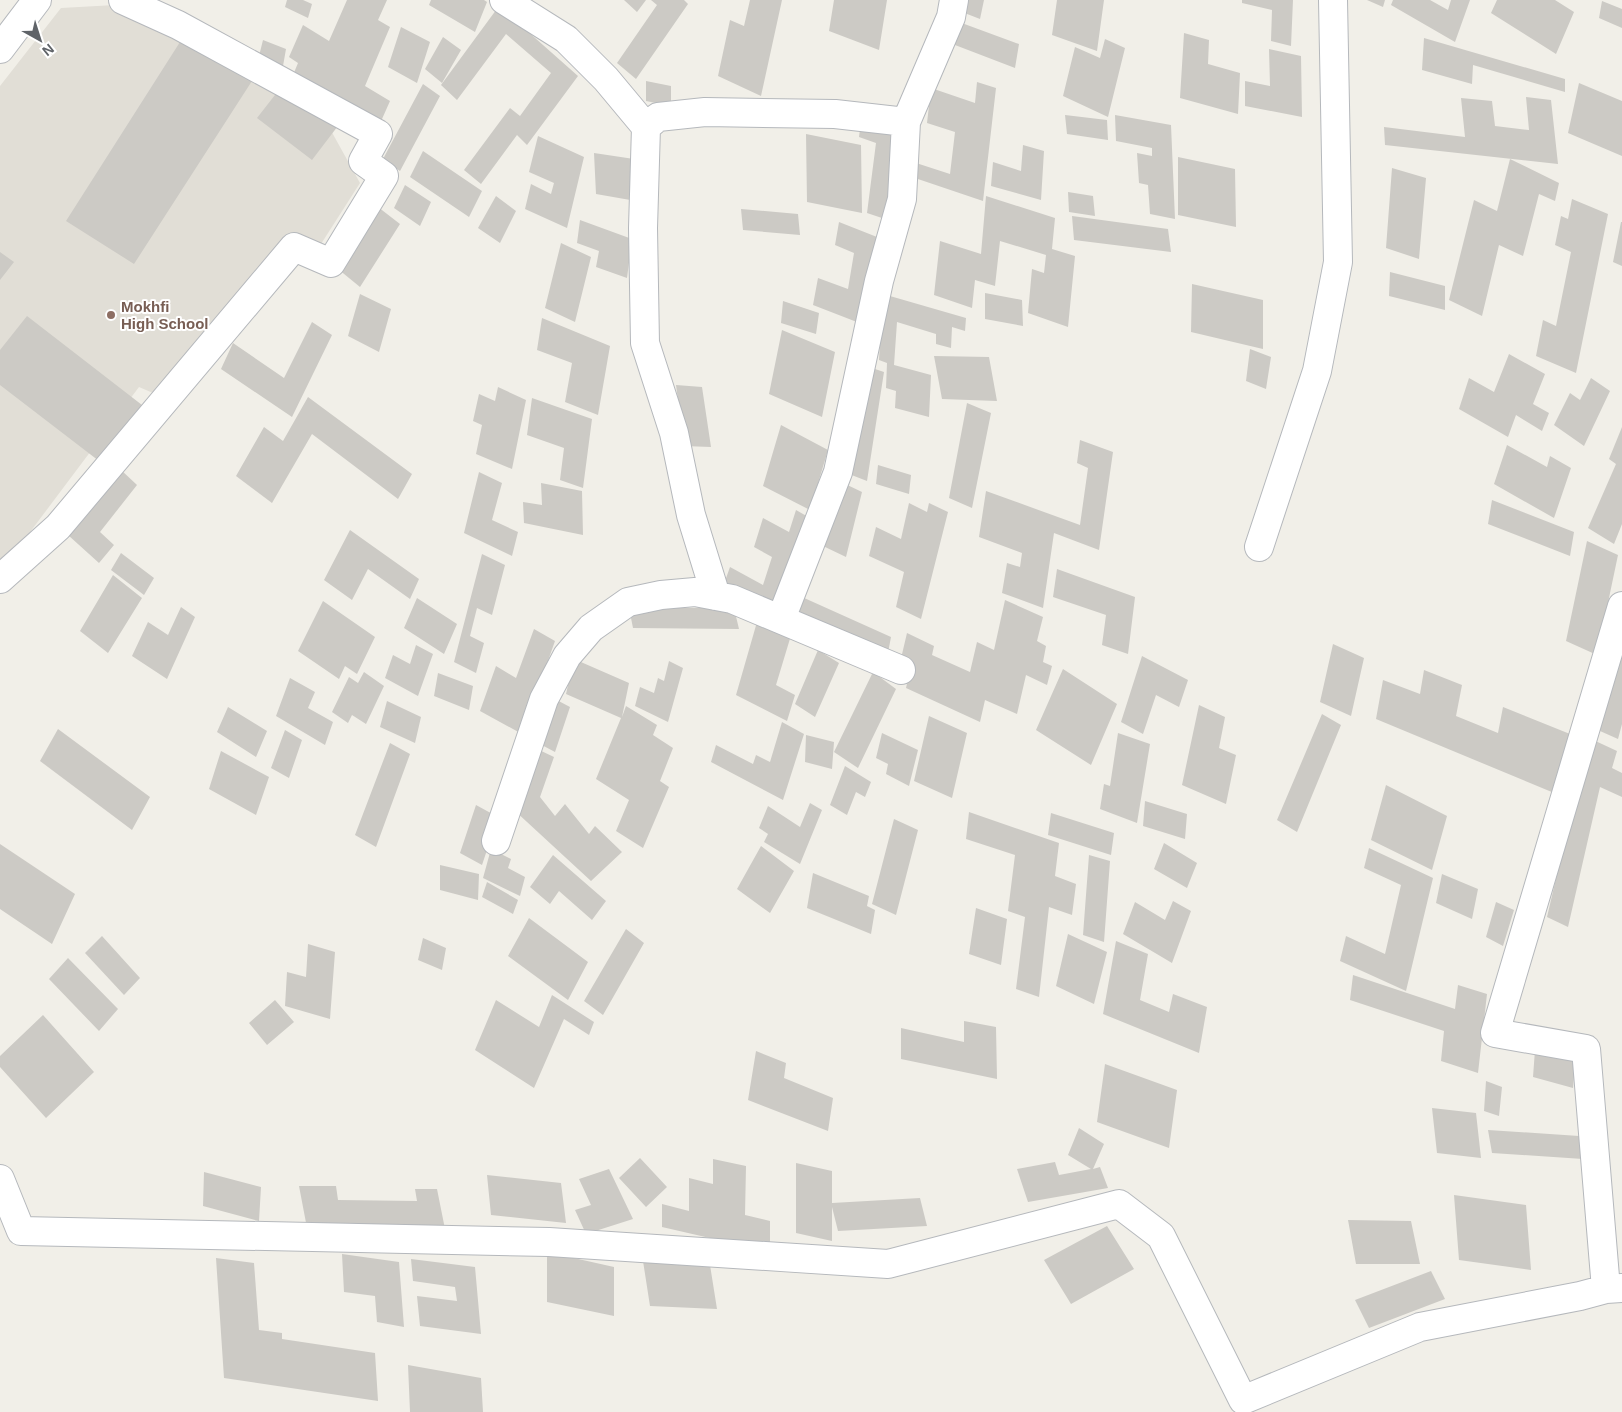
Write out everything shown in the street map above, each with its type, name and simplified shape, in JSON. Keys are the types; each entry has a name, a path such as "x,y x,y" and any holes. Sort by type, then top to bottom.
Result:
{"street":[{"path":"0,49 37,0"},
{"path":"0,579 58,527 294,247 331,262 384,176 363,161 378,134 178,25 123,0"},
{"path":"504,0 566,39 606,80 646,127 643,228 645,343 674,433 691,515 716,596"},
{"path":"781,619 838,472 879,281 902,199 906,122 951,17 954,0"},
{"path":"1259,546 1317,371 1338,262 1333,0"},
{"path":"646,127 658,117 705,112 835,114 906,122"},
{"path":"496,841 544,700 567,656 591,628 628,602 661,595 695,592 732,599 900,670"},
{"path":"0,1179 21,1231 549,1242 888,1264 1119,1204 1161,1236 1242,1400 1420,1327 1614,1288 1612,1232 1586,1049 1495,1033 1622,606"}],"shaded area":[{"name":"Mokhfi High School","path":"115,5 324,118 360,183 321,244 291,237 153,393 139,387 0,572 0,86 61,8"}],"building":[{"path":"287,0 303,0 312,4 308,18 285,7"},
{"path":"347,0 387,0 378,20 390,27 365,86 390,101 378,128 293,75 298,63 289,57 303,25 329,41"},
{"path":"431,0 484,0 487,2 475,32 429,5"},
{"path":"624,0 646,0 637,12"},
{"path":"651,0 684,0 688,4 636,79 617,63 657,5"},
{"path":"750,0 782,0 761,96 718,76 730,20 744,26"},
{"path":"834,0 887,0 879,50 829,31"},
{"path":"964,0 984,0 980,19 962,12"},
{"path":"1057,0 1104,0 1097,51 1052,35"},
{"path":"1242,0 1293,0 1291,46 1271,41 1272,10 1242,3"},
{"path":"1367,0 1385,0 1383,7"},
{"path":"1393,0 1430,0 1448,10 1451,0 1470,0 1455,42 1391,5"},
{"path":"1497,0 1555,0 1574,12 1556,54 1491,13"},
{"path":"1602,1 1622,9 1622,28 1599,18"},
{"path":"499,6 578,76 527,145 517,135 481,184 464,170 510,108 520,116 551,73 506,34 457,100 441,85"},
{"path":"194,20 263,64 134,264 66,221"},
{"path":"959,22 1019,44 1015,68 955,45"},
{"path":"401,27 430,42 417,83 388,67"},
{"path":"1184,33 1209,40 1208,64 1240,73 1238,114 1180,98"},
{"path":"443,37 461,50 442,83 425,69"},
{"path":"1424,38 1565,79 1565,92 1473,65 1472,84 1422,70"},
{"path":"1105,39 1125,48 1108,117 1063,96 1075,47 1100,58"},
{"path":"263,40 286,49 283,66 259,56"},
{"path":"1269,49 1301,56 1302,117 1245,106 1245,81 1270,86"},
{"path":"289,77 344,118 312,160 257,118"},
{"path":"646,81 671,86 671,106 646,101"},
{"path":"977,82 996,88 983,201 912,177 913,162 950,174 955,132 927,123 931,88 975,103"},
{"path":"1579,83 1622,101 1622,156 1568,133"},
{"path":"423,84 440,96 400,171 383,159"},
{"path":"1526,97 1551,100 1558,164 1385,145 1384,127 1465,137 1461,98 1492,101 1495,126 1529,130"},
{"path":"1065,115 1107,120 1108,140 1067,134"},
{"path":"1115,115 1171,125 1175,219 1150,214 1148,185 1139,183 1137,153 1152,156 1152,148 1116,141"},
{"path":"861,121 896,134 885,219 867,213 876,143 859,137"},
{"path":"806,134 861,145 862,213 807,202"},
{"path":"538,136 584,157 567,228 525,209 531,184 551,194 554,183 529,172"},
{"path":"1023,145 1044,151 1041,200 991,186 993,162 1021,171"},
{"path":"423,151 482,191 469,217 410,177"},
{"path":"594,153 634,159 636,201 596,194"},
{"path":"1178,157 1235,169 1236,227 1178,215"},
{"path":"1510,159 1559,183 1555,201 1539,194 1523,256 1499,245 1482,316 1449,300 1474,200 1497,211"},
{"path":"1392,168 1426,178 1419,259 1386,248"},
{"path":"405,185 431,202 420,226 394,208"},
{"path":"1068,192 1093,196 1095,216 1069,212"},
{"path":"496,196 516,211 500,243 478,228"},
{"path":"986,196 1055,218 1052,249 1075,256 1068,327 1028,313 1032,269 1044,273 1046,255 1000,241 995,286 975,280 972,308 934,295 940,241 981,254"},
{"path":"1572,199 1608,214 1576,373 1536,356 1543,320 1556,326 1571,252 1555,245 1561,216 1568,219"},
{"path":"378,207 400,224 360,287 338,269"},
{"path":"741,209 798,214 800,235 743,230"},
{"path":"1072,216 1168,229 1171,252 1074,240"},
{"path":"580,220 632,239 627,278 596,267 599,251 577,243"},
{"path":"839,222 877,237 862,324 813,305 818,278 848,289 854,253 835,245"},
{"path":"1622,222 1622,266 1613,262"},
{"path":"561,243 591,257 575,322 545,308"},
{"path":"0,252 14,262 0,280"},
{"path":"1390,272 1445,286 1445,310 1389,296"},
{"path":"1192,284 1263,300 1263,349 1191,332"},
{"path":"985,293 1022,300 1023,326 985,319"},
{"path":"360,294 391,309 379,352 348,336"},
{"path":"883,294 966,318 965,331 952,327 951,348 936,344 936,334 897,322 894,365 931,375 929,417 895,408 896,391 886,388 887,363 879,360"},
{"path":"783,301 819,313 816,334 781,323"},
{"path":"27,316 142,405 99,461 0,385 0,350"},
{"path":"542,318 610,346 598,415 565,402 572,363 537,350"},
{"path":"312,322 332,335 292,417 221,369 233,343 284,378"},
{"path":"782,330 835,352 822,417 769,394"},
{"path":"1250,349 1271,357 1266,389 1246,381"},
{"path":"1509,354 1545,374 1533,404 1549,413 1542,431 1516,415 1508,437 1459,409 1469,378 1494,392"},
{"path":"934,356 989,357 997,401 942,399"},
{"path":"866,366 884,372 867,481 849,474"},
{"path":"1591,378 1610,391 1584,446 1554,425 1570,393 1580,400"},
{"path":"676,385 702,387 711,447 684,446"},
{"path":"498,387 526,400 512,469 476,454 482,425 473,421 479,394 495,401"},
{"path":"308,397 412,474 398,499 312,434 272,503 236,476 264,427 283,441"},
{"path":"532,398 592,419 583,488 560,480 564,448 527,435"},
{"path":"967,403 991,413 972,508 949,498"},
{"path":"781,425 828,450 810,510 763,486"},
{"path":"1622,427 1622,524 1614,544 1588,528 1616,464 1609,459"},
{"path":"1080,440 1113,452 1099,550 1054,533 1043,608 1002,593 1007,563 1020,567 1022,553 979,537 986,491 1080,525 1088,468 1077,463"},
{"path":"1507,445 1547,467 1550,456 1571,468 1554,518 1494,484"},
{"path":"878,465 911,475 909,494 876,484"},
{"path":"120,469 137,485 100,532 114,545 99,563 68,535"},
{"path":"479,472 502,483 492,520 518,532 512,556 464,533"},
{"path":"839,481 862,492 846,557 823,546"},
{"path":"541,483 582,491 583,535 524,523 523,502 542,505"},
{"path":"1492,500 1574,532 1570,556 1488,524"},
{"path":"909,503 927,512 929,503 948,512 921,619 896,607 904,572 869,556 876,527 901,539"},
{"path":"796,510 810,518 779,613 724,584 730,567 763,585 772,557 754,547 763,518 789,532"},
{"path":"350,530 419,579 410,599 368,569 352,600 324,580"},
{"path":"1587,541 1618,555 1597,655 1566,641"},
{"path":"121,553 154,578 144,595 111,570"},
{"path":"482,554 505,565 492,615 477,608 470,636 484,643 476,673 454,662"},
{"path":"1057,569 1135,597 1128,654 1102,645 1106,615 1053,597"},
{"path":"113,575 142,598 108,653 80,631"},
{"path":"802,597 891,637 887,658 797,619"},
{"path":"417,598 457,624 444,654 404,628"},
{"path":"1005,600 1043,617 1037,641 1046,646 1043,662 1052,666 1047,685 1026,675 1017,714 985,700 980,722 906,688 910,671 899,667 907,633 934,646 932,655 970,672 977,642 994,650"},
{"path":"323,601 375,637 357,674 345,666 339,679 298,651"},
{"path":"181,607 195,617 167,679 132,656 148,622 168,635"},
{"path":"629,608 734,608 739,629 633,628"},
{"path":"759,615 792,632 776,685 795,695 787,721 736,695"},
{"path":"534,629 555,641 522,734 480,711 496,666 516,678"},
{"path":"1333,644 1364,658 1351,716 1320,702"},
{"path":"416,645 433,654 418,696 385,678 393,655 410,664"},
{"path":"1619,648 1622,650 1622,724 1618,739 1600,731"},
{"path":"818,650 839,663 815,717 795,704"},
{"path":"1142,656 1188,680 1179,707 1156,695 1143,734 1121,722"},
{"path":"574,659 629,683 622,717 626,706 657,725 653,735 673,748 660,781 669,787 643,848 616,831 629,800 596,779 621,718 566,694"},
{"path":"669,661 683,668 668,722 635,706 640,687 654,693 658,678 664,681"},
{"path":"1063,669 1117,704 1091,765 1036,730"},
{"path":"1424,670 1462,685 1456,716 1498,733 1503,707 1570,734 1559,795 1376,719 1383,680 1420,694"},
{"path":"364,672 384,686 366,724 352,715 348,723 332,712 349,677 358,683"},
{"path":"873,672 896,689 858,768 834,752"},
{"path":"438,673 473,686 469,710 434,696"},
{"path":"290,678 315,692 308,708 333,722 325,745 276,716"},
{"path":"553,698 570,707 555,752 538,743"},
{"path":"387,701 421,717 415,743 380,727"},
{"path":"1199,705 1225,717 1219,748 1236,755 1226,804 1182,785"},
{"path":"228,707 267,731 256,757 217,732"},
{"path":"1322,714 1341,725 1297,832 1277,820"},
{"path":"929,716 967,733 952,798 914,781"},
{"path":"782,722 804,734 783,800 711,762 716,745 753,764 756,755 770,762"},
{"path":"58,729 150,797 132,830 40,761"},
{"path":"285,730 302,740 289,778 271,768"},
{"path":"882,733 918,750 909,786 886,774 888,764 876,758"},
{"path":"1118,733 1150,744 1137,823 1100,809 1104,784 1110,786"},
{"path":"806,735 834,742 832,769 805,762"},
{"path":"1589,738 1617,751 1612,768 1622,773 1622,797 1600,787 1568,927 1547,917"},
{"path":"390,743 410,754 376,847 355,835"},
{"path":"535,748 554,757 540,797 555,816 565,804 589,834 595,826 622,852 591,881 514,810"},
{"path":"221,751 269,777 256,815 209,789"},
{"path":"845,766 871,782 865,797 856,792 847,815 830,805"},
{"path":"1386,785 1447,816 1432,870 1371,840"},
{"path":"1145,801 1187,814 1185,839 1143,826"},
{"path":"810,803 822,810 800,864 764,842 768,834 759,828 768,806 800,827"},
{"path":"476,805 498,817 482,865 460,853"},
{"path":"969,812 1059,843 1055,876 1076,884 1072,915 1049,907 1039,997 1016,989 1025,917 1008,911 1015,855 966,839"},
{"path":"1051,813 1114,833 1111,855 1048,835"},
{"path":"894,819 918,830 896,915 872,904"},
{"path":"1164,843 1197,863 1187,888 1154,869"},
{"path":"0,844 75,894 52,944 0,909"},
{"path":"761,846 794,871 770,913 737,889"},
{"path":"1369,848 1433,878 1406,991 1340,961 1346,936 1385,954 1401,885 1364,868"},
{"path":"491,849 511,859 508,868 525,877 520,896 483,878"},
{"path":"553,855 606,901 592,920 559,891 550,904 530,887"},
{"path":"1089,855 1110,861 1104,942 1083,935"},
{"path":"440,865 479,874 478,900 440,890"},
{"path":"813,873 869,896 867,906 875,910 871,934 807,908"},
{"path":"1442,874 1478,889 1472,919 1436,903"},
{"path":"487,882 518,900 513,914 482,897"},
{"path":"1173,901 1191,911 1172,963 1123,934 1135,902 1165,920"},
{"path":"1496,902 1514,910 1503,946 1486,937"},
{"path":"976,908 1007,919 1001,965 969,954"},
{"path":"529,918 588,962 568,1000 508,956"},
{"path":"626,929 644,943 603,1015 584,1001"},
{"path":"1068,934 1107,952 1094,1004 1056,986"},
{"path":"102,936 140,978 124,995 85,953"},
{"path":"423,938 446,948 442,970 418,960"},
{"path":"1116,941 1148,954 1140,1000 1169,1012 1173,994 1207,1007 1199,1053 1103,1014"},
{"path":"308,944 335,952 330,1019 285,1006 287,972 306,977"},
{"path":"68,958 118,1009 99,1031 49,979"},
{"path":"1353,975 1455,1009 1458,985 1487,994 1478,1073 1441,1061 1444,1031 1350,1000"},
{"path":"552,995 594,1022 589,1035 564,1019 534,1088 475,1050 496,1000 539,1027"},
{"path":"275,1000 294,1022 267,1045 249,1023"},
{"path":"43,1015 94,1072 46,1118 0,1067 0,1056"},
{"path":"964,1021 996,1027 997,1079 901,1059 901,1028 964,1042"},
{"path":"1535,1050 1575,1062 1573,1088 1533,1077"},
{"path":"756,1051 786,1063 784,1078 833,1098 828,1131 748,1100"},
{"path":"1105,1064 1177,1090 1169,1148 1097,1122"},
{"path":"1486,1081 1502,1087 1499,1116 1484,1111"},
{"path":"1432,1108 1476,1113 1481,1158 1437,1153"},
{"path":"1079,1128 1104,1144 1093,1169 1100,1167 1108,1188 1028,1202 1017,1169 1055,1162 1059,1175 1091,1169 1068,1155"},
{"path":"1488,1130 1579,1136 1583,1159 1492,1153"},
{"path":"640,1158 667,1187 646,1207 619,1178"},
{"path":"713,1159 746,1166 745,1215 770,1221 770,1252 662,1227 662,1204 689,1211 689,1178 713,1184"},
{"path":"796,1163 832,1171 832,1203 920,1198 927,1226 838,1231 832,1207 832,1241 796,1233"},
{"path":"609,1169 633,1219 586,1234 575,1210 591,1205 579,1179"},
{"path":"204,1172 261,1187 259,1221 203,1206"},
{"path":"487,1175 561,1183 566,1223 491,1215"},
{"path":"299,1186 336,1186 338,1200 417,1201 415,1189 437,1189 445,1229 307,1228"},
{"path":"1454,1195 1526,1205 1531,1270 1459,1260"},
{"path":"1348,1220 1411,1221 1420,1264 1356,1264"},
{"path":"1107,1226 1134,1269 1071,1304 1044,1260"},
{"path":"547,1252 614,1267 614,1316 547,1302"},
{"path":"342,1254 399,1262 404,1327 377,1322 375,1296 344,1292"},
{"path":"216,1258 254,1263 259,1330 282,1333 282,1339 375,1353 378,1401 224,1378"},
{"path":"411,1259 475,1267 481,1334 420,1326 417,1296 457,1301 455,1287 413,1281"},
{"path":"643,1261 710,1265 717,1309 650,1306"},
{"path":"1431,1271 1445,1299 1369,1328 1355,1300"},
{"path":"408,1365 481,1378 483,1412 410,1412"}],"place":[{"name":"Mokhfi High School","path":"111,315"}]}
